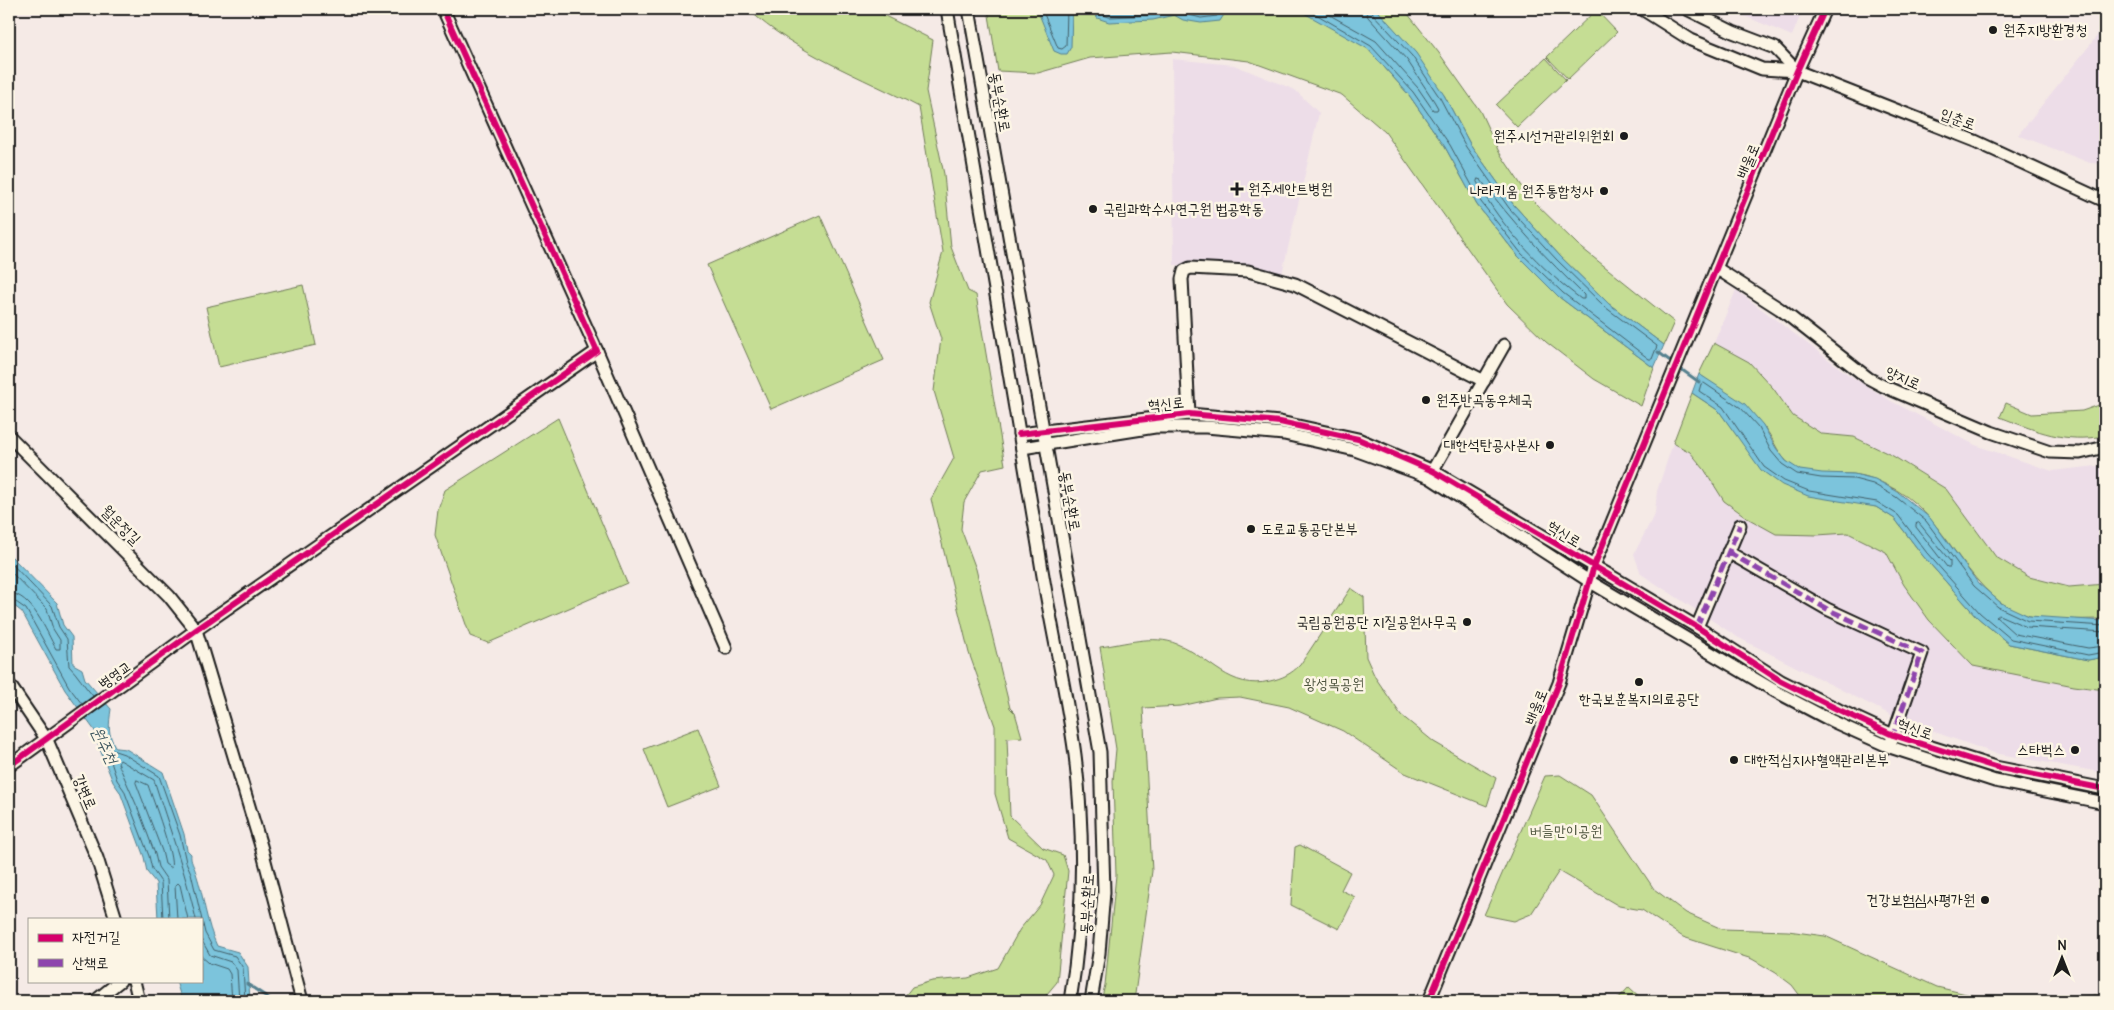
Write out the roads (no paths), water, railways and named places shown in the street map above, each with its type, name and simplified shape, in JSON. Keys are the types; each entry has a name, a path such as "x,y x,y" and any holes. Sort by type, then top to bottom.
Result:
{"street":[{"path":"443,9 597,351 726,648"},
{"path":"947,9 1019,434"},
{"name":"동부순환로","path":"969,9 1100,752 1104,892 1099,953 1091,1001"},
{"name":"입춘로","path":"1642,9 1700,44 1762,69 1797,71 1975,141 2101,198"},
{"name":"입춘로","path":"1687,9 1733,32 1774,48 1797,71"},
{"name":"배울로","path":"1429,1001 1559,683 1594,566 1764,156 1797,71 1825,9"},
{"path":"2101,198 2105,186"},
{"path":"1189,414 1182,279 1184,271 1190,268 1248,271 1295,284 1484,381"},
{"name":"양지로","path":"1716,268 1780,309 1868,378 1883,386 1991,432 2050,452 2080,453 2105,447"},
{"path":"1431,474 1504,345"},
{"path":"302,1001 261,846 196,630 597,351"},
{"name":"혁신로","path":"1019,434 1189,414 1258,418 1306,426 1358,439 1431,474 1594,566 1781,681 1892,741 1995,767 2105,789"},
{"name":"혁신로","path":"1022,448 1155,427 1223,428 1284,434 1355,450 1431,474 1589,581 1776,691 1832,721 1892,741 1994,780 2105,802"},
{"name":"동부순환로","path":"1019,434 1065,689 1079,794 1082,905 1070,1001"},
{"name":"월운정길","path":"9,436 170,596 196,630"},
{"path":"1697,628 1740,525"},
{"path":"1728,552 1827,609 1922,653 1892,741"},
{"name":"병영교","path":"47,740 196,630"},
{"name":"강변로","path":"9,684 47,740 97,858 116,918"},
{"path":"9,766 47,740"},
{"path":"95,1001 119,982"},
{"path":"134,982 139,1001"}],"water":[{"path":"1037,9 1072,9 1071,47 1067,54 1054,51"},
{"path":"1093,9 1223,9 1225,13 1220,21 1201,23 1183,20 1174,15 1153,20 1109,22 1097,18"},
{"path":"1297,9 1373,9 1379,12 1416,53 1444,95 1470,144 1513,204 1560,256 1609,304 1664,345 1654,368 1559,297 1518,256 1477,205 1445,147 1409,95 1368,49"},
{"path":"1699,374 1745,404 1763,425 1786,461 1800,470 1854,474 1875,479 1898,492 1930,518 1978,583 2001,603 2029,616 2105,621 2105,657 2088,660 2009,644 1977,617 1923,556 1895,519 1876,507 1808,496 1782,485 1761,470 1719,411 1692,393"},
{"name":"원주천","path":"9,554 57,603 63,625 72,637 73,664 82,669 85,679 111,709 110,733 116,748 126,749 163,772 184,834 187,850 191,854 213,937 217,946 238,952 248,967 250,1001 182,1001 176,982 202,982 202,918 158,918 156,883 147,872 144,857 120,792 113,782 99,747 95,731 65,690 22,612 9,602"}],"waterway":[{"path":"1658,352 1673,363"},
{"path":"1678,367 1699,382"},
{"path":"247,984 273,1001"}],"place":[{"name":"원주지방환경청","path":"1993,30"},
{"name":"원주시선거관리위원회","path":"1624,136"},
{"name":"원주세안트병원","path":"1237,189"},
{"name":"나라키움 원주통합청사","path":"1604,191"},
{"name":"국립과학수사연구원 법공학동","path":"1093,209"},
{"name":"원주반곡동우체국","path":"1426,400"},
{"name":"대한석탄공사본사","path":"1550,445"},
{"name":"도로교통공단본부","path":"1251,529"},
{"name":"국립공원공단 지질공원사무국","path":"1467,622"},
{"name":"한국보훈복지의료공단","path":"1639,682"},
{"name":"스타벅스","path":"2075,750"},
{"name":"대한적십지사혈액관리본부","path":"1734,760"},
{"name":"건강보험심사평가원","path":"1985,900"}],"park label":[{"name":"왕성목공원","path":"1334,684"},
{"name":"버들만이공원","path":"1566,831"}]}
